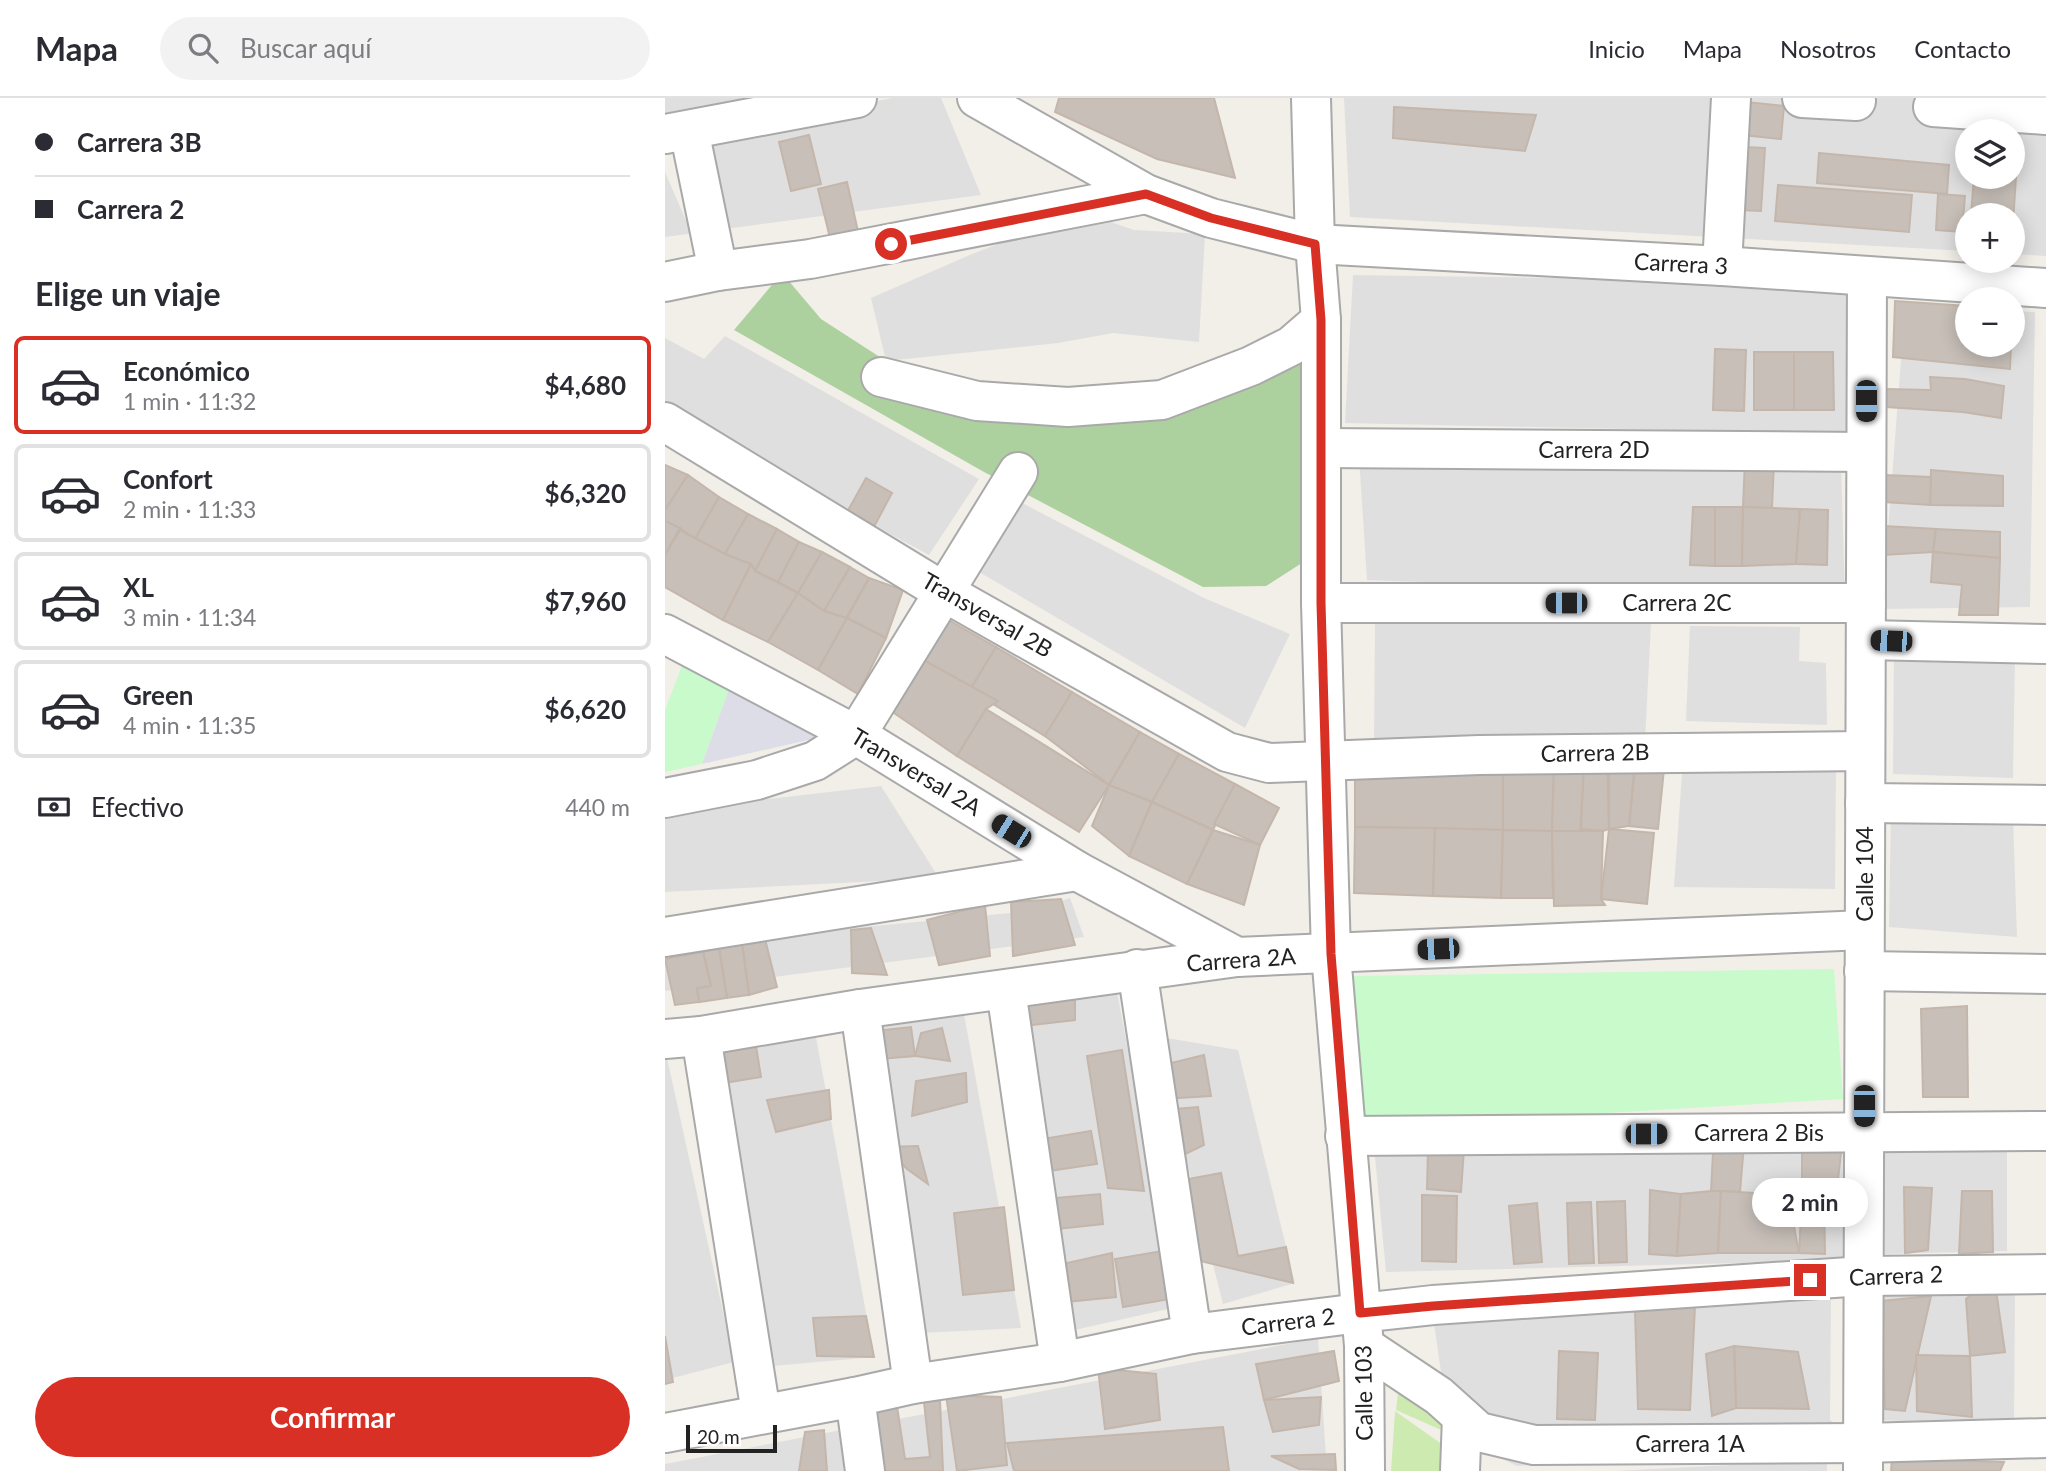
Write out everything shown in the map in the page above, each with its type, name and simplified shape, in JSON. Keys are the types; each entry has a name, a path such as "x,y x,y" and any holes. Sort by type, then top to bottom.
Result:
{"street":[{"path":"717,271 677,132 857,98"},
{"name":"Carrera 3","path":"977,98 1146,194 1211,218 1315,244 1722,266 2046,288"},
{"name":"Calle 103","path":"1311,98 1315,244 1321,320 1321,603 1331,954 1362,1330 1365,1471"},
{"path":"1722,266 1731,98"},
{"path":"1803,98 1856,101"},
{"path":"1933,107 2046,115"},
{"path":"665,282 717,271 810,260 1146,194"},
{"name":"Calle 104","path":"1863,1457 1867,276"},
{"path":"881,377 977,401 1068,407 1162,400 1251,366 1291,346 1321,320"},
{"name":"Transversal 2B","path":"665,422 944,592 1227,752 1269,762 1325,761"},
{"name":"Carrera 2D","path":"1322,448 1866,452"},
{"path":"665,798 757,780 803,765 815,761 856,735 1018,472"},
{"name":"Carrera 2C","path":"1321,603 1866,622 2046,644"},
{"name":"Transversal 2A","path":"665,634 856,735 1077,871 1237,957"},
{"name":"Carrera 2B","path":"1325,761 1479,755 1865,751"},
{"path":"1865,803 2046,805"},
{"path":"665,937 1077,871"},
{"name":"Carrera 2A","path":"683,1038 860,1009 1237,957 1864,930"},
{"path":"1137,969 1192,1334"},
{"path":"1864,971 2046,974"},
{"path":"1006,990 1059,1362"},
{"path":"860,1009 912,1384"},
{"path":"683,1038 761,1413"},
{"name":"Carrera 2 Bis","path":"1345,1136 2046,1131"},
{"name":"Carrera 2","path":"665,1433 912,1384 1059,1362 1192,1334 1362,1330 1447,1304 1864,1276 2046,1274"},
{"name":"Carrera 1A","path":"1362,1330 1486,1435 1534,1445 1863,1457 2046,1438"},
{"path":"855,1397 865,1471"},
{"path":"1460,1471 1462,1417"}],"shaded area":[{"path":"665,98 756,98 665,116"},
{"path":"892,98 941,98 981,195 665,237 665,172 690,230 685,140"},
{"path":"1344,98 2046,98 2046,256 2025,255 2025,203 1955,203 1955,250 1350,217"},
{"path":"1082,212 1134,230 1205,234 1199,342 1113,333 1058,343 886,361 871,298 972,254"},
{"path":"1353,275 1854,282 1856,434 1345,423"},
{"path":"1905,308 1955,338 1955,357 2025,357 2025,312 2035,312 2030,607 1882,609"},
{"path":"725,336 979,479 929,555 665,413 665,338 704,359"},
{"path":"1359,457 1841,464 1845,597 1367,580"},
{"path":"1005,494 1204,598 1290,634 1245,728 962,562"},
{"path":"1375,621 1651,623 1645,741 1374,741"},
{"path":"1690,626 1800,627 1799,661 1826,663 1827,725 1686,721"},
{"path":"1894,643 2015,655 2013,778 1893,774"},
{"path":"729,689 817,738 702,764"},
{"path":"1683,760 1836,764 1835,889 1674,887"},
{"path":"881,786 939,878 665,892 665,811"},
{"path":"1891,811 2013,817 2017,937 1889,927"},
{"path":"1070,898 1084,937 665,991 665,946 1031,911"},
{"path":"1112,966 1177,1307 1061,1333 1013,1004"},
{"path":"960,992 1021,1328 920,1333 847,1011"},
{"path":"812,1015 874,1357 772,1366 717,1040"},
{"path":"1155,1036 1238,1050 1295,1283 1223,1304"},
{"path":"665,1049 734,1362 665,1380"},
{"path":"1847,1123 1854,1260 1386,1272 1374,1146"},
{"path":"2007,1136 2007,1251 1885,1254 1882,1141"},
{"path":"1877,1277 2015,1293 2014,1425 1876,1420"},
{"path":"1831,1296 1830,1420 1853,1437 1517,1466 1450,1434 1432,1310"},
{"path":"1318,1338 1327,1471 665,1471 665,1464"},
{"path":"1827,1460 1827,1471 1614,1471"}],"green space":[{"path":"782,273 821,319 886,361 1016,400 1207,388 1319,360 1316,554 1266,586 1203,587 984,472 734,330"},
{"path":"683,663 729,689 702,764 665,772 665,710"},
{"path":"1834,969 1843,1099 1352,1128 1350,976"},
{"path":"1399,1385 1441,1400 1450,1434 1396,1410"},
{"path":"1395,1411 1453,1452 1453,1471 1391,1471"}],"building":[{"path":"1059,98 1214,98 1235,178 1157,159 1055,112"},
{"path":"1746,102 1784,106 1781,139 1743,135"},
{"path":"1394,107 1536,115 1525,151 1393,138"},
{"path":"809,135 821,184 791,191 779,142"},
{"path":"1743,147 1765,148 1761,211 1739,210"},
{"path":"1819,153 1949,165 1947,194 1817,183"},
{"path":"847,182 859,236 831,242 818,189"},
{"path":"1778,185 1912,195 1909,232 1775,221"},
{"path":"1973,189 2015,189 2014,203 1972,203"},
{"path":"1938,194 1965,196 1964,203 1955,203 1955,231 1936,230"},
{"path":"1895,301 1955,305 1955,357 2010,357 2010,369 1893,357"},
{"path":"1715,349 1746,350 1744,411 1713,410"},
{"path":"1754,352 1794,352 1794,410 1754,410"},
{"path":"1794,352 1833,352 1834,410 1794,410"},
{"path":"1930,377 1965,379 2004,386 2001,418 1963,412 1886,407 1887,389 1931,390"},
{"path":"1745,461 1774,462 1772,508 1743,507"},
{"path":"665,465 688,475 665,510"},
{"path":"1931,470 2003,476 2003,506 1930,505"},
{"path":"688,475 719,497 695,539 665,521 665,510"},
{"path":"1885,475 1931,477 1930,505 1884,502"},
{"path":"866,478 892,493 868,538 841,523"},
{"path":"719,497 748,514 725,554 695,539"},
{"path":"1693,507 1715,507 1715,566 1690,565"},
{"path":"1715,507 1743,507 1742,566 1715,566"},
{"path":"1743,507 1800,509 1796,564 1742,566"},
{"path":"1800,509 1828,510 1827,565 1796,564"},
{"path":"748,514 777,529 755,571 725,554"},
{"path":"665,521 680,528 665,555"},
{"path":"1884,526 1936,529 1933,552 1883,555"},
{"path":"777,529 799,542 778,582 755,571"},
{"path":"1936,529 2000,532 2000,558 1933,552"},
{"path":"680,530 725,554 751,564 723,620 665,587 665,555"},
{"path":"799,542 822,552 798,593 778,582"},
{"path":"822,552 850,567 824,611 798,593"},
{"path":"1933,552 2000,558 1998,615 1959,615 1962,585 1931,582"},
{"path":"751,564 755,571 798,593 768,642 723,620"},
{"path":"850,567 869,578 844,622 824,611"},
{"path":"869,578 903,590 886,638 847,618"},
{"path":"798,593 824,611 847,618 818,670 768,642"},
{"path":"847,618 886,638 858,694 818,670"},
{"path":"945,618 996,647 970,690 920,658"},
{"path":"996,647 1072,692 1045,736 970,690"},
{"path":"920,658 998,701 986,709 957,756 891,711"},
{"path":"1072,692 1140,732 1109,785 1045,736"},
{"path":"986,709 1109,785 1079,832 957,756"},
{"path":"1140,732 1179,754 1152,802 1109,785"},
{"path":"1179,754 1235,784 1213,830 1152,802"},
{"path":"1584,756 1607,758 1609,829 1603,831 1581,829"},
{"path":"1636,756 1665,759 1658,829 1629,826"},
{"path":"1609,759 1635,761 1629,826 1609,829"},
{"path":"1503,764 1554,766 1552,831 1503,830"},
{"path":"1584,765 1580,836 1552,831 1554,766"},
{"path":"1355,773 1503,773 1503,830 1355,827"},
{"path":"1235,784 1279,808 1260,845 1214,824"},
{"path":"1109,785 1152,802 1129,856 1092,826"},
{"path":"1152,802 1213,830 1187,884 1129,856"},
{"path":"1355,827 1435,828 1433,896 1354,893"},
{"path":"1435,828 1503,830 1501,898 1433,896"},
{"path":"1609,829 1654,833 1647,904 1601,899"},
{"path":"1213,830 1260,845 1244,905 1187,884"},
{"path":"1503,830 1552,831 1553,898 1501,898"},
{"path":"1552,831 1603,831 1601,899 1605,905 1554,906"},
{"path":"1061,899 1075,945 1013,956 1011,902"},
{"path":"985,905 990,956 939,965 927,920"},
{"path":"871,928 887,975 852,973 851,930"},
{"path":"765,939 777,987 749,995 742,943"},
{"path":"742,943 749,995 727,998 719,948"},
{"path":"719,948 727,998 699,1002 697,988 711,986 703,952"},
{"path":"703,952 711,986 697,988 699,1002 675,1005 665,959"},
{"path":"1075,996 1075,1020 1024,1026 1013,998"},
{"path":"1967,1006 1968,1097 1923,1097 1921,1009"},
{"path":"911,1027 915,1056 880,1059 875,1031"},
{"path":"942,1028 950,1061 915,1056 921,1033"},
{"path":"754,1034 761,1077 724,1083 717,1040"},
{"path":"1122,1050 1144,1191 1108,1188 1087,1056"},
{"path":"1204,1055 1211,1096 1163,1099 1159,1066"},
{"path":"966,1073 967,1102 912,1116 916,1081"},
{"path":"829,1090 831,1119 776,1132 767,1100"},
{"path":"1198,1107 1204,1145 1171,1161 1164,1110"},
{"path":"1091,1131 1097,1164 1042,1172 1037,1140"},
{"path":"1745,1133 1740,1192 1711,1191 1714,1134"},
{"path":"1802,1135 1843,1135 1836,1198 1802,1196"},
{"path":"918,1146 928,1184 907,1169 887,1147"},
{"path":"1428,1149 1464,1149 1461,1192 1427,1189"},
{"path":"1221,1173 1238,1256 1286,1247 1293,1283 1200,1261 1183,1180"},
{"path":"1904,1187 1932,1188 1928,1250 1905,1253"},
{"path":"1650,1190 1681,1194 1677,1256 1649,1254"},
{"path":"1721,1191 1718,1253 1677,1256 1681,1194"},
{"path":"1721,1191 1788,1195 1799,1253 1718,1253"},
{"path":"1962,1191 1992,1191 1993,1252 1959,1254"},
{"path":"1100,1194 1103,1224 1048,1230 1045,1199"},
{"path":"1422,1195 1457,1196 1456,1262 1422,1261"},
{"path":"1802,1196 1824,1198 1825,1254 1799,1253"},
{"path":"1625,1201 1627,1262 1599,1263 1597,1202"},
{"path":"1591,1202 1594,1263 1569,1264 1567,1203"},
{"path":"1537,1203 1542,1262 1514,1264 1509,1206"},
{"path":"1004,1207 1014,1290 963,1295 954,1213"},
{"path":"1163,1251 1170,1299 1123,1307 1115,1259"},
{"path":"1112,1253 1116,1297 1057,1303 1058,1265"},
{"path":"1994,1276 2005,1352 1970,1356 1966,1299"},
{"path":"1931,1296 1905,1411 1885,1409 1882,1301"},
{"path":"1695,1306 1690,1410 1638,1409 1635,1311"},
{"path":"866,1316 874,1357 817,1356 813,1318"},
{"path":"665,1336 673,1382 665,1384"},
{"path":"1734,1346 1798,1352 1809,1409 1736,1408"},
{"path":"1734,1346 1736,1408 1712,1416 1706,1354"},
{"path":"1334,1351 1339,1381 1264,1400 1256,1364"},
{"path":"1559,1351 1598,1353 1595,1420 1557,1419"},
{"path":"1916,1355 1970,1356 1972,1417 1917,1411"},
{"path":"1098,1368 1156,1374 1160,1420 1105,1429"},
{"path":"946,1395 1001,1397 1007,1465 957,1471"},
{"path":"1321,1397 1319,1425 1273,1432 1264,1400"},
{"path":"896,1400 905,1459 930,1457 924,1402 940,1400 943,1471 872,1471 873,1408"},
{"path":"1223,1427 1229,1471 1014,1471 1007,1443"},
{"path":"824,1430 827,1471 799,1471 805,1432"},
{"path":"1335,1454 1336,1470 1299,1469 1271,1456"},
{"path":"1892,1459 2004,1462 2000,1471 1891,1471"}],"route":[{"path":"891,244 1146,194 1211,218 1315,244 1321,320 1321,603 1331,954 1360,1313 1810,1280"}]}
